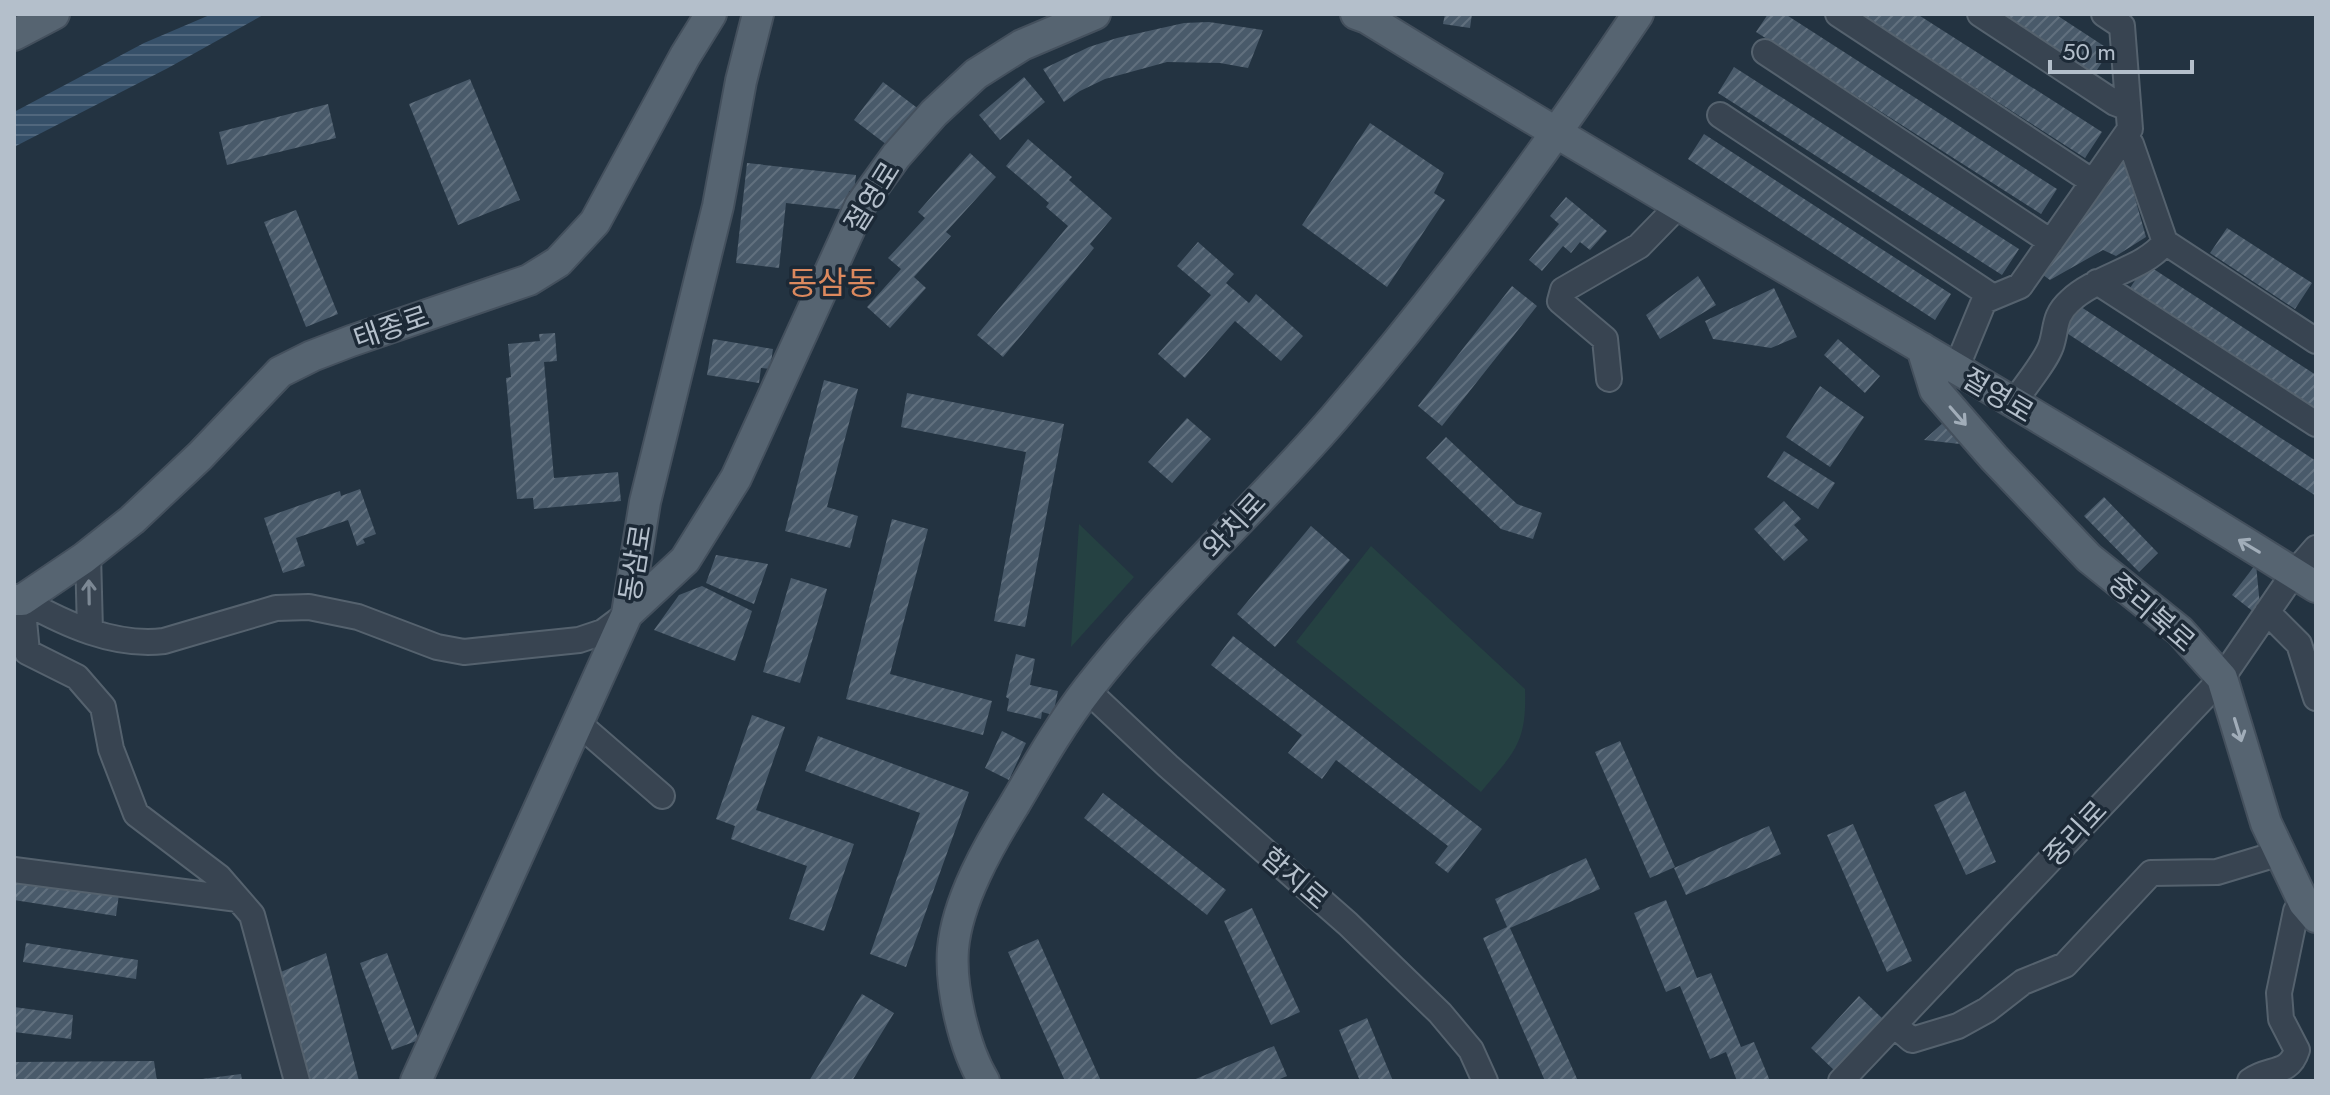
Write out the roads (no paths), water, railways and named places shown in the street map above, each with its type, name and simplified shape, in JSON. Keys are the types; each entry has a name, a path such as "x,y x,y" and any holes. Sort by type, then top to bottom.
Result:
{"main road":[{"path":"14,35 54,14"},
{"name":"태종로","path":"18,600 88,554 132,520 200,456 280,372 351,341 529,280 558,262 595,222 711,14"},
{"name":"동삼로","path":"416,1081 627,614 645,502 718,206 741,81 758,14"},
{"name":"절영로","path":"627,614 685,560 736,478 860,206 896,156 934,113 976,74 1022,45 1095,14"},
{"name":"절영로","path":"1356,14 1922,348 2305,580"},
{"name":"와치로","path":"984,1081 968,1042 953,976 953,947 958,923 978,869 1053,739 1087,690 1155,609 1333,418 1454,271 1557,135 1638,14"},
{"name":"중리북로","path":"1922,348 1935,390 1994,458 2089,558 2180,631 2222,678 2266,823 2309,908"},
{"path":"1994,458 1988,427 1996,412 2018,407"}],"street":[{"path":"1838,14 2093,182"},
{"path":"1980,14 2115,103 2128,108"},
{"path":"1956,369 1984,301 2020,286 2130,129 2122,26 2104,14"},
{"path":"1765,52 2051,242"},
{"path":"1720,115 1993,297"},
{"path":"2124,138 2131,144 2165,242 2316,341"},
{"path":"1609,379 1605,339 1560,301 1563,290 1639,246 1678,206"},
{"path":"2018,407 2051,347 2054,325 2068,302 2097,282 2158,251 2165,242"},
{"path":"2097,282 2316,424"},
{"name":"중리로","path":"1841,1081 2222,678 2267,612 2305,580 2316,548"},
{"path":"88,554 90,631"},
{"path":"18,600 56,619 120,641 164,641 276,608 309,607 358,617 437,647 464,652 579,640 603,632 627,614"},
{"path":"18,600 27,652 77,677 103,707 111,749 136,814 219,877 252,915 297,1081"},
{"path":"2267,612 2299,644 2316,698"},
{"name":"함지로","path":"1087,690 1168,766 1348,924 1440,1013 1471,1050 1485,1081"},
{"path":"578,723 662,796"},
{"path":"1894,1025 1912,1040 1958,1026 1987,1010 2023,982 2065,965 2151,873 2217,872 2280,853"},
{"path":"14,870 238,899"},
{"path":"2250,1081 2260,1073 2285,1069 2293,1062 2297,1050 2281,1019 2279,993 2296,911 2309,908"}],"water":[{"path":"212,14 265,14 14,147 14,112 144,43"}],"district":[{"name":"동삼동","path":"832,283"}]}
